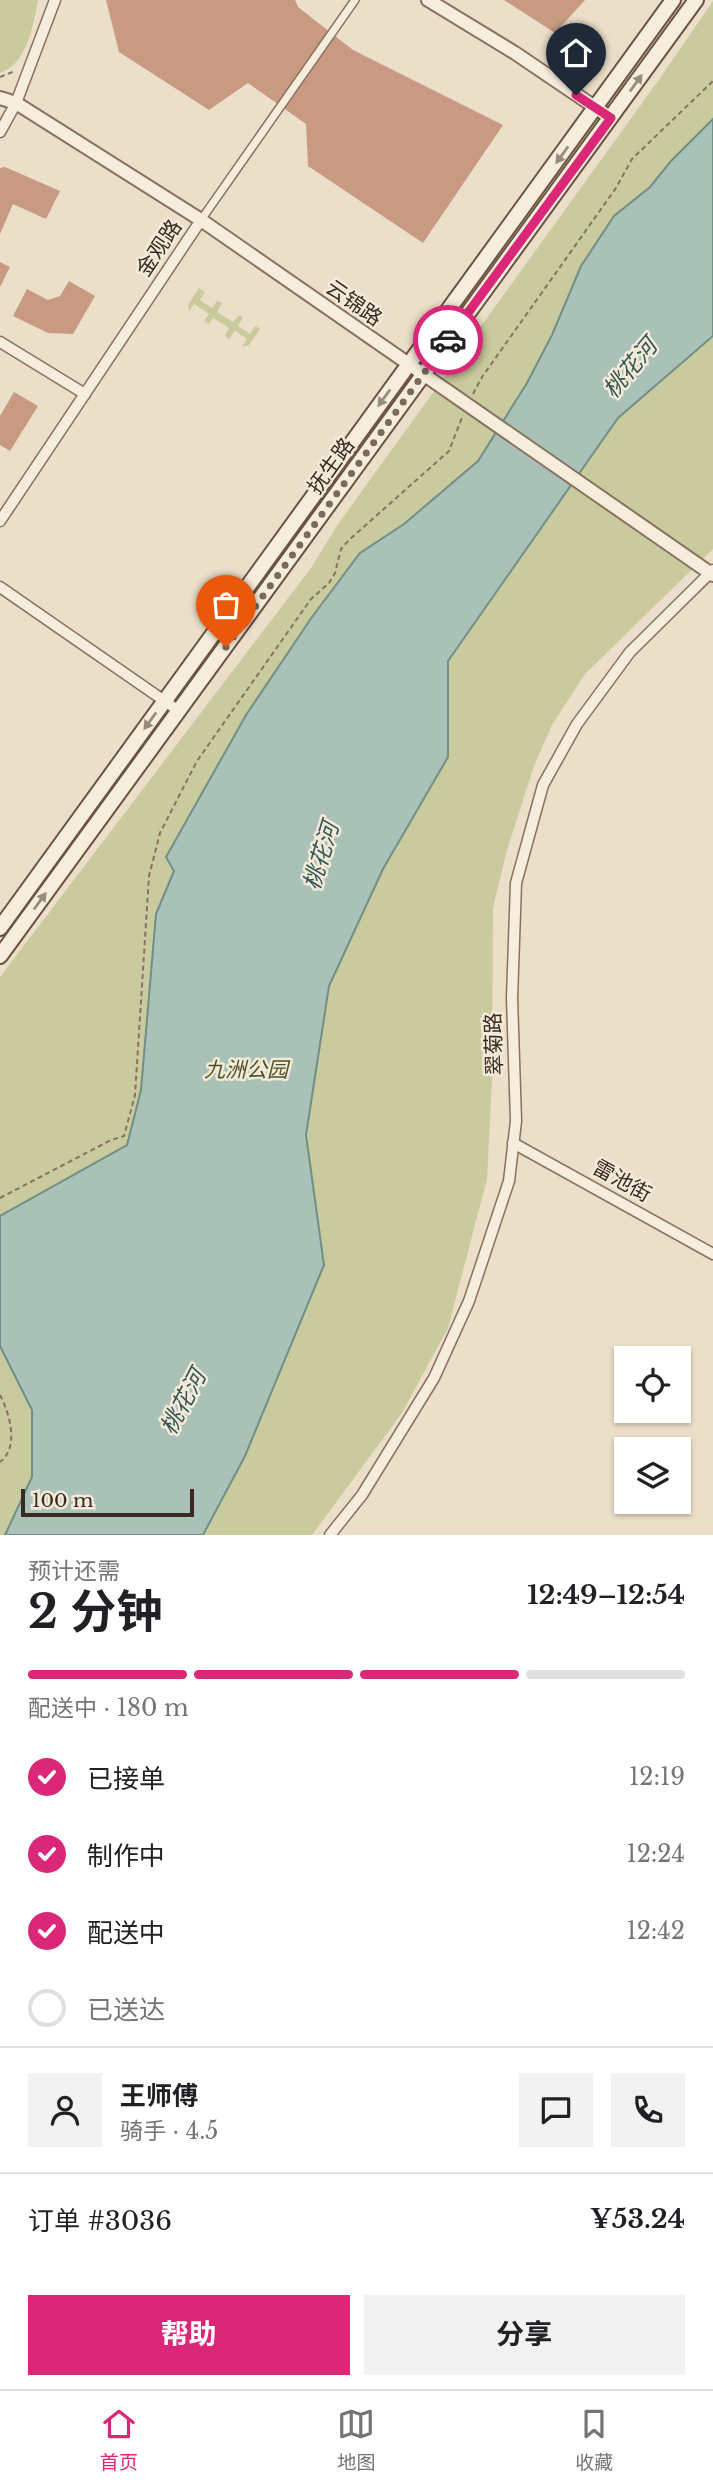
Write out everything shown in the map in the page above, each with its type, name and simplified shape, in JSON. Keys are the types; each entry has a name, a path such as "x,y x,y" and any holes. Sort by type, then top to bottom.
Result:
{"main road":[{"name":"抚生路","path":"0,928 673,0"},
{"name":"抚生路","path":"0,956 696,0"}],"street":[{"path":"0,132 16,103 55,0"},
{"name":"金观路","path":"0,521 201,220 355,0"},
{"path":"432,1 611,118"},
{"name":"云锦路","path":"0,98 16,103 201,220 712,573"},
{"path":"0,342 85,394"},
{"name":"翠菊路","path":"330,1535 362,1495 434,1378 469,1301 509,1181 516,1121 512,998 516,883 543,785 577,724 630,652 712,573"},
{"path":"0,587 180,711"},
{"name":"雷池街","path":"513,1143 713,1254"}],"path":[{"path":"0,1198 111,1140 124,1136 135,1095 149,876 160,834 197,761 311,599 329,583 335,573 341,549 449,451 482,377 616,188 632,159 713,81"},
{"path":"0,1395 9,1414 10,1430 10,1443 5,1458 0,1461"}],"green space":[{"path":"0,0 38,0 23,53 9,68 0,73"},
{"name":"九洲公园","path":"713,1 713,549 585,674 552,725 534,766 507,850 493,908 492,1080 487,1179 448,1328 402,1413 312,1535 0,1535 0,977 311,568 336,527"},
{"path":"199,288 205,292 200,300 212,308 217,301 222,303 217,312 233,322 239,315 243,317 238,326 250,334 255,326 260,329 249,345 242,347 247,339 235,331 229,339 225,336 229,328 213,318 209,324 204,321 209,314 194,304 189,311 188,305"}],"water":[{"name":"桃花河","path":"713,119 713,336 618,418 448,661 448,757 383,869 329,986 306,1135 324,1265 245,1456 203,1535 5,1535 32,1477 32,1410 0,1346 0,1216 127,1145 141,1090 156,914 174,871 166,857 246,715 312,617 360,553 404,524 478,461 527,383 552,335 581,266 614,216 650,187 671,161"}],"building":[{"path":"106,0 295,0 298,7 353,50 503,125 423,243 308,166 306,124 248,83 209,110 119,52"},
{"path":"504,0 585,0 555,33"},
{"path":"5,167 60,191 46,219 13,204 0,234 0,168"},
{"path":"0,262 10,267 0,287"},
{"path":"69,281 95,296 73,334 48,333 13,316 27,289 48,300 60,296"},
{"path":"14,392 38,406 10,451 0,445 0,416"}],"way so far":[{"path":"226,647 448,340"}],"route":[{"path":"448,340 611,118 576,95"}]}
